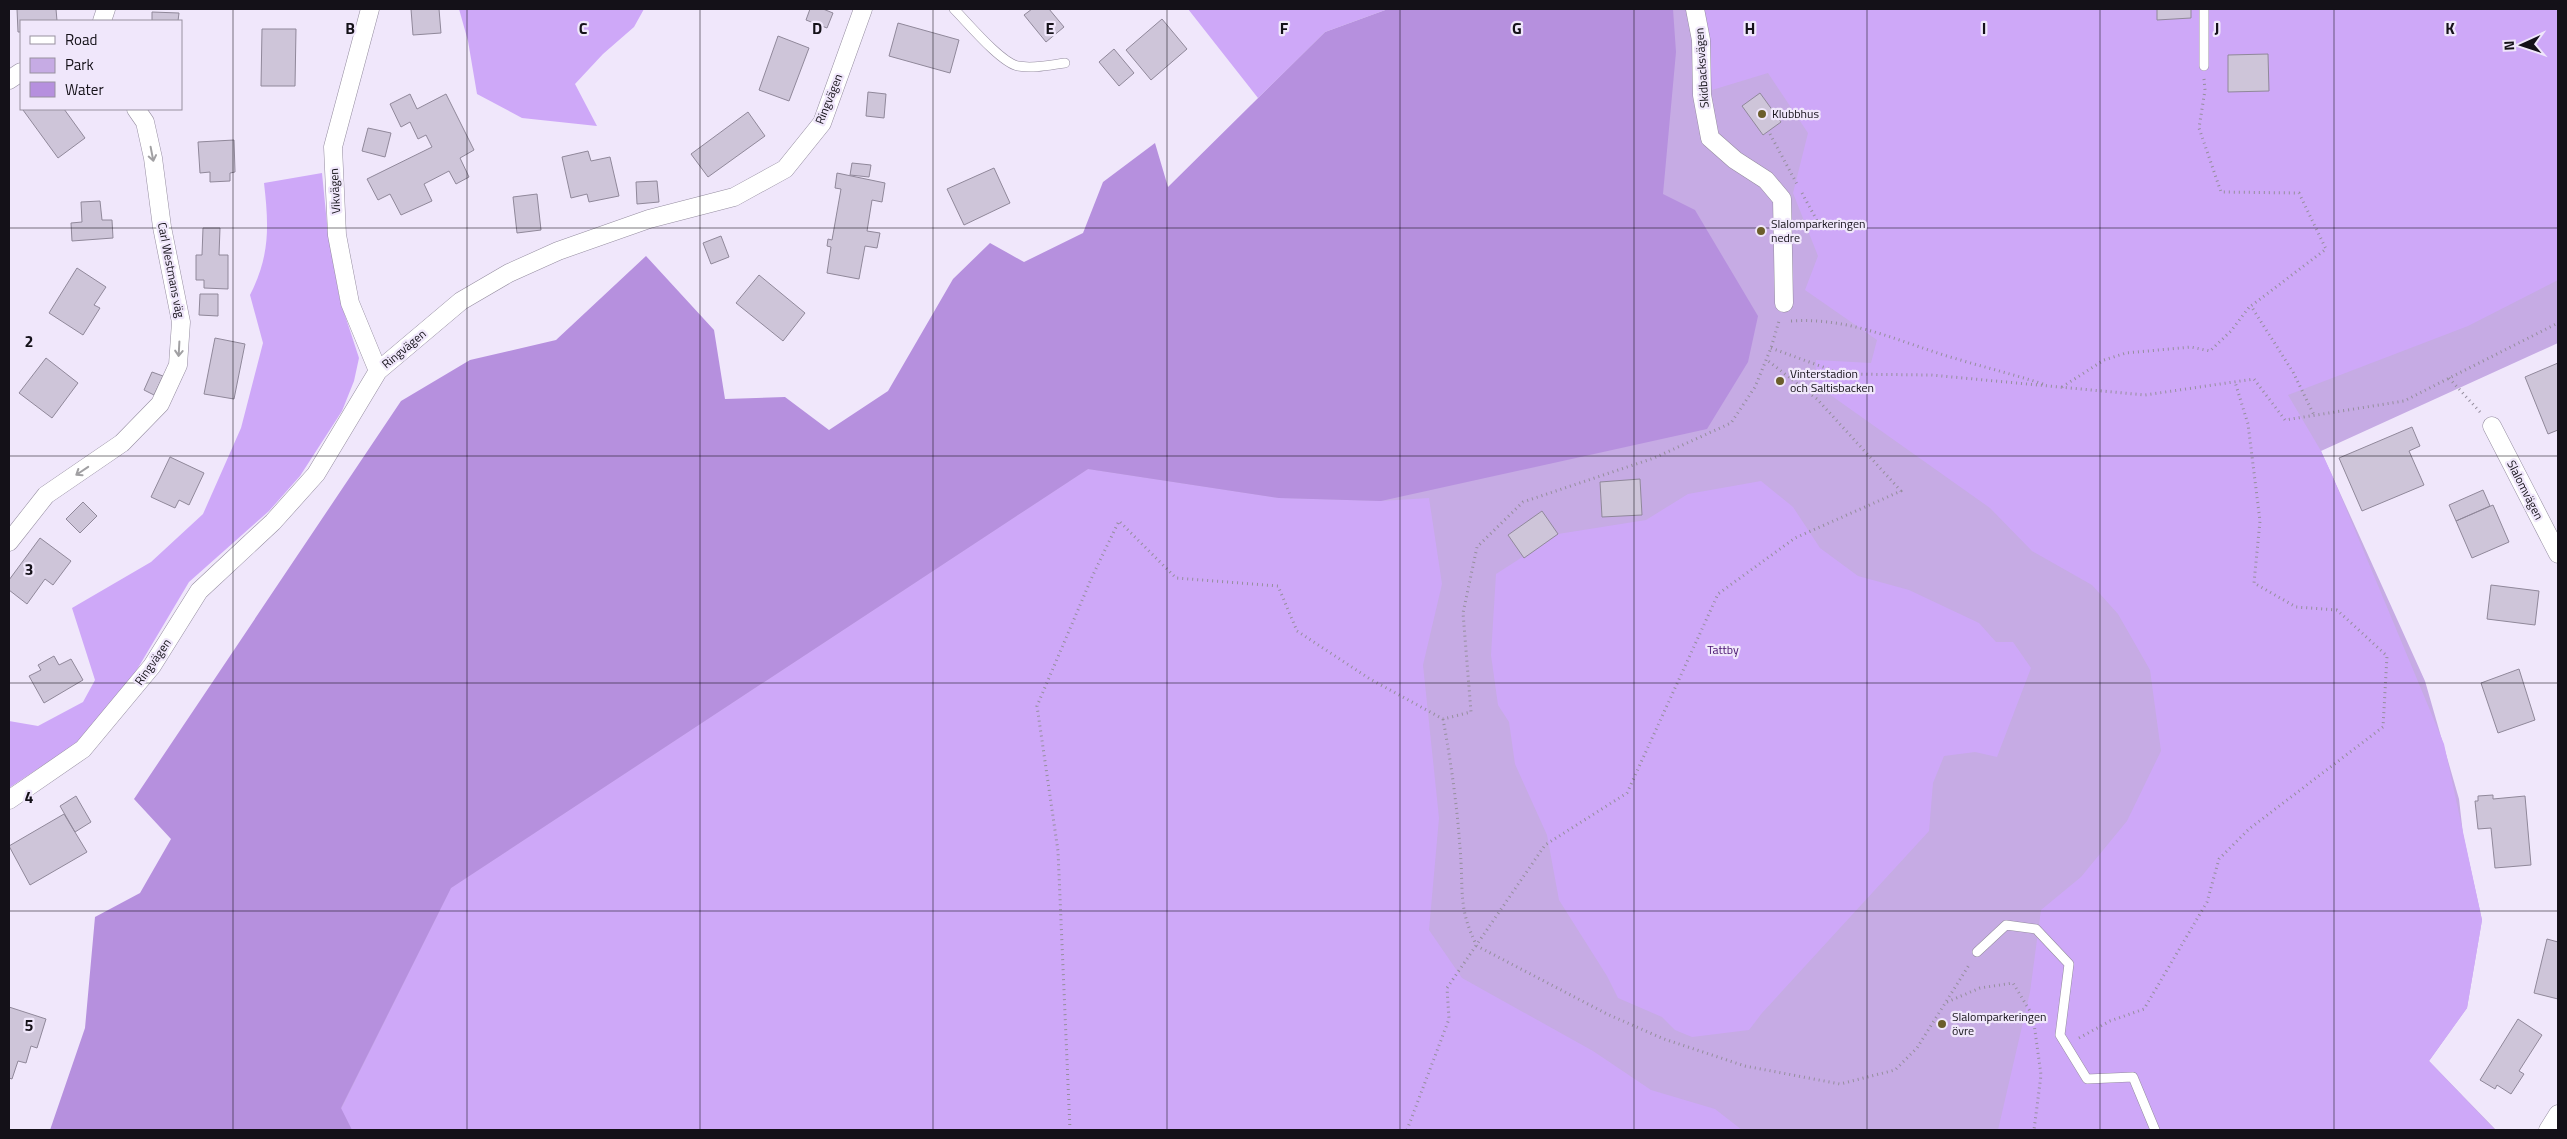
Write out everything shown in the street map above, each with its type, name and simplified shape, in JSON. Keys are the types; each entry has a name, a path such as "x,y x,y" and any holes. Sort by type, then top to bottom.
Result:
{"street":[{"name":"Vikvägen","path":"370,9 332,147 337,235 350,303 378,371"},
{"name":"Ringvägen","path":"9,800 83,749 152,666 199,591 273,522 316,474 378,371 461,301 509,273 558,251 649,219 734,197 785,169 822,123 863,9"},
{"name":"Skidbacksvägen","path":"1695,9 1702,40 1702,95 1710,138 1735,160 1766,180 1782,199 1784,303"},
{"path":"9,80 20,73"},
{"name":"Carl Westmans väg","path":"9,542 46,495 122,443 160,404 178,365 181,322 162,227 153,158 145,122 137,110"},
{"name":"Slalomvägen","path":"2492,426 2558,554"},
{"path":"2548,1130 2558,1114"}],"lane":[{"path":"954,9 1003,58 1016,66 1034,67 1065,63"},
{"path":"2204,9 2204,66"},
{"path":"1977,952 2006,925 2036,929 2054,945 2069,964 2060,1036 2086,1079 2133,1077 2155,1130"}],"path":[{"path":"2061,388 2104,360 2126,353 2191,347 2210,351 2231,331 2250,306 2326,249 2299,192 2221,192 2198,128 2205,90"},
{"path":"1770,134 1821,228"},
{"path":"1070,1130 1058,851 1037,706 1092,577 1119,522 1176,578 1278,586 1297,631 1370,679 1443,719 1471,712 1462,612 1477,547 1523,502 1654,458 1731,423 1755,387 1767,360 1784,303"},
{"path":"2250,306 2293,372 2314,415"},
{"path":"1779,322 1833,323 1885,333 1957,359 2061,388 2144,395 2254,379 2285,420 2404,401 2558,323"},
{"path":"1771,348 1842,374 1932,375 2051,386"},
{"path":"1407,1130 1449,1019 1447,988 1545,846 1627,793 1718,594 1795,538 1901,491 1817,398 1767,360"},
{"path":"2450,378 2492,426"},
{"path":"2065,1045 2110,1021 2144,1009 2207,902 2219,859 2249,829 2383,727 2387,656 2337,610 2296,607 2254,583 2260,521 2248,424 2235,382"},
{"path":"1443,719 1453,772 1461,850 1460,890 1467,925 1477,946 1607,1014 1664,1039 1745,1066 1840,1084 1895,1070 1917,1048 1977,952"},
{"path":"1946,1002 1980,988 2013,983 2033,1016 2041,1075 2034,1130"}],"green space":[{"path":"459,9 644,9 634,27 603,54 575,84 597,126 522,118 477,94 468,41"},
{"path":"1188,9 1388,9 1325,32 1258,98"},
{"name":"Tattby","path":"1569,9 2127,9 2558,210 2558,343 2321,451 2425,681 2459,799 2463,834 2482,920 2467,1008 2429,1061 2496,1130 189,1130 755,530"},
{"path":"1703,9 2558,9 2558,280 2468,326 2288,395 2321,451 2332,475 2444,744 2482,920 2467,1008 2429,1061 2495,1130 1998,1130 2030,992 2041,910 2081,877 2127,821 2161,751 2150,670 2118,614 2092,585 2032,551 1990,508 1815,384 1816,360 1871,363 1877,340 1805,290 1818,256 1793,193 1808,133 1768,73 1712,90"},
{"path":"322,173 328,234 340,300 359,358 354,381 342,411 300,476 269,511 189,582 132,678 78,742 9,788 9,721 38,726 83,702 95,680 72,608 151,562 203,514 241,428 263,343 250,295 257,281 265,254 267,213 264,183"},
{"path":"1088,469 1279,498 1381,501 1429,498 1442,584 1423,665 1439,818 1429,930 1462,978 1593,1051 1651,1090 1715,1109 1742,1130 352,1130 341,1109 451,888"},
{"path":"1761,481 1793,507 1820,548 1858,576 1909,590 1979,623 1996,642 2013,642 2031,668 1997,757 1975,752 1944,756 1933,783 1929,831 1762,1013 1749,1030 1692,1037 1675,1030 1662,1017 1618,998 1607,976 1559,900 1547,835 1515,764 1509,722 1498,705 1491,655 1496,574 1558,534 1646,520 1688,494"}],"water":[{"path":"1388,9 1673,9 1676,52 1663,194 1695,210 1758,316 1748,362 1707,429 1381,501 1279,498 1088,469 451,888 341,1108 352,1130 50,1130 85,1028 95,917 140,893 171,839 134,799 401,401 470,360 556,340 646,256 714,330 725,399 785,397 829,430 888,391 953,279 990,243 1024,262 1083,233 1103,182 1155,143 1168,187 1325,32"}],"building":[{"path":"17,9 56,9 57,20 20,20 20,32 18,32"},
{"path":"411,9 439,9 441,33 413,35"},
{"path":"810,9 823,9 833,13 827,28 806,20"},
{"path":"1032,9 1049,9 1064,27 1046,42 1024,15"},
{"path":"2157,9 2191,9 2191,18 2157,20"},
{"path":"152,12 179,13 178,20 152,20"},
{"path":"1162,19 1187,49 1151,80 1126,50"},
{"path":"898,23 959,40 950,73 889,56"},
{"path":"262,29 296,29 295,86 261,86"},
{"path":"778,36 809,48 789,101 759,90"},
{"path":"1114,49 1134,73 1119,86 1099,62"},
{"path":"2268,54 2269,91 2228,92 2228,55"},
{"path":"868,92 886,94 884,118 866,116"},
{"name":"Klubbhus","path":"1760,93 1781,122 1763,135 1742,106"},
{"path":"410,94 417,109 446,94 474,150 460,158 469,177 456,184 449,171 424,184 432,201 401,215 390,194 378,200 367,179 432,147 426,135 418,139 410,122 401,127 390,104"},
{"path":"23,110 65,110 85,138 58,158"},
{"path":"748,112 765,136 708,177 691,154"},
{"path":"368,128 391,133 385,157 362,151"},
{"path":"234,140 235,172 230,173 230,181 210,182 210,172 200,173 198,142"},
{"path":"588,151 591,161 610,157 619,196 589,202 587,194 571,198 562,157"},
{"path":"852,163 871,165 869,177 850,175"},
{"path":"994,168 1010,203 964,225 947,189"},
{"path":"837,173 885,183 882,202 872,200 867,231 880,233 877,248 865,246 859,279 827,273 831,247 827,246 828,239 832,240 841,189 835,188"},
{"path":"657,181 659,202 637,204 636,182"},
{"path":"537,194 541,230 517,233 513,197"},
{"path":"100,201 102,220 112,220 113,238 72,241 71,223 82,222 81,202"},
{"path":"203,228 220,228 219,255 228,255 228,289 204,288 204,280 196,280 196,255 202,255"},
{"path":"721,236 729,257 711,264 703,243"},
{"path":"77,268 106,287 94,305 100,308 83,335 49,313"},
{"path":"759,275 805,313 783,341 736,303"},
{"path":"200,294 218,294 218,316 199,315"},
{"path":"215,338 245,344 234,399 204,394"},
{"path":"46,358 78,383 52,418 19,393"},
{"path":"2558,363 2558,430 2548,434 2525,377"},
{"path":"152,372 163,376 154,395 144,390"},
{"path":"2412,427 2420,446 2409,451 2424,485 2362,511 2339,458"},
{"path":"170,457 204,473 189,505 179,500 175,508 151,497"},
{"path":"1640,479 1642,515 1602,517 1600,482"},
{"path":"2483,490 2490,506 2456,521 2449,505"},
{"path":"83,502 97,516 80,533 66,519"},
{"path":"2493,505 2509,542 2472,558 2456,521"},
{"path":"1542,511 1558,534 1524,558 1508,535"},
{"path":"40,538 71,561 53,585 45,579 27,604 9,590 9,580"},
{"path":"2491,585 2539,591 2535,625 2487,619"},
{"path":"54,656 59,665 71,659 83,680 44,703 29,676 41,670 38,665"},
{"path":"2519,669 2535,720 2498,733 2481,683"},
{"path":"2493,795 2493,799 2525,796 2531,865 2495,868 2491,828 2478,829 2475,801 2478,801 2478,796"},
{"path":"76,796 91,822 75,832 60,806"},
{"path":"64,814 87,852 30,885 9,846"},
{"path":"2547,939 2558,942 2558,999 2534,993"},
{"path":"9,1007 46,1019 37,1048 31,1046 26,1063 18,1061 12,1079 9,1078"},
{"path":"2518,1019 2542,1035 2519,1071 2524,1074 2511,1094 2497,1085 2495,1089 2480,1080"}],"place":[{"name":"Klubbhus","path":"1762,114"},
{"name":"Slalomparkeringen nedre","path":"1761,231"},
{"name":"Vinterstadion och Saltisbacken","path":"1780,381"},
{"name":"Slalomparkeringen övre","path":"1942,1024"}]}
